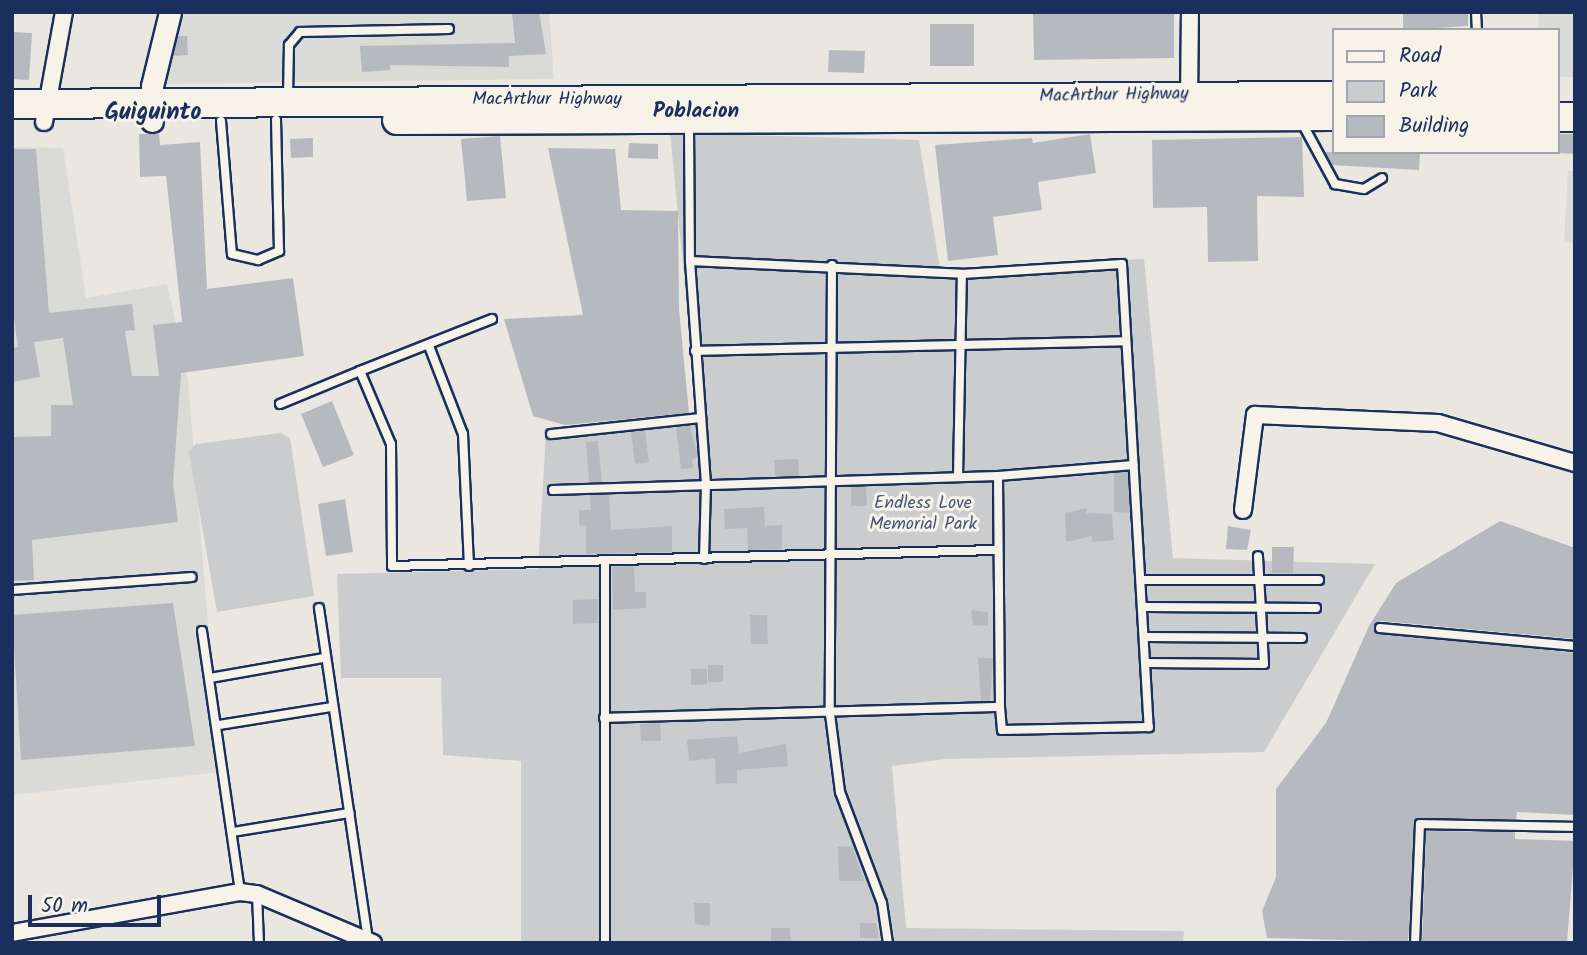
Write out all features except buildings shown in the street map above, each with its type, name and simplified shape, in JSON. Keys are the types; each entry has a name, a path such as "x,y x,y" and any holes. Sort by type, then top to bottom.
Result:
{"highway":[{"name":"MacArthur Highway","path":"152,112 221,121 282,111 690,120 1189,106 1332,96"},
{"name":"MacArthur Highway","path":"12,104 44,113"},
{"name":"MacArthur Highway","path":"12,122 44,113 1189,106 1298,116 1332,116"}],"street":[{"path":"44,113 64,12"},
{"path":"152,112 170,12"},
{"path":"1189,106 1190,12"},
{"path":"1243,510 1255,415 1438,423 1575,463"},
{"path":"12,933 249,893 370,942"}],"lane":[{"path":"221,121 232,254 258,261 279,251 282,111 289,45 300,32 449,29"},
{"path":"1298,116 1335,184 1364,189 1382,178"},
{"path":"690,120 690,261 706,483 704,559"},
{"path":"690,261 832,265 962,274 1122,264 1122,341 1145,607 1149,727 1002,730 996,550 998,476"},
{"path":"832,265 834,553 830,714 840,792 882,903 888,943"},
{"path":"958,477 962,274"},
{"path":"280,404 492,319"},
{"path":"695,351 960,348 1122,341"},
{"path":"429,346 463,434 469,566"},
{"path":"360,371 391,444 392,566 996,550"},
{"path":"551,434 701,418"},
{"path":"553,490 706,483 998,476 1134,465"},
{"path":"1147,663 1264,664 1258,556"},
{"path":"605,561 606,943"},
{"path":"12,590 192,577"},
{"path":"1143,580 1319,580"},
{"path":"1145,607 1316,608"},
{"path":"319,608 331,707 370,942"},
{"path":"1380,628 1575,646"},
{"path":"202,631 219,725 233,832 259,943"},
{"path":"1146,637 1302,638"},
{"path":"210,678 324,658"},
{"path":"219,725 331,707"},
{"path":"604,718 830,714 1000,707"},
{"path":"233,832 348,813"},
{"path":"1415,943 1420,824 1575,827"}],"shaded area":[{"path":"173,12 549,12 554,79 159,84"},
{"path":"1539,12 1575,12 1575,77 1559,77 1559,28 1538,28"},
{"path":"12,147 63,148 86,298 167,284 188,380 220,772 12,795"},
{"path":"1568,171 1575,171 1575,243 1564,242"}],"green space":[{"name":"Endless Love Memorial Park","path":"670,133 919,140 940,269 1144,259 1173,558 1375,564 1264,752 946,759 892,766 906,928 1184,931 1183,943 521,943 521,761 443,755 441,678 341,678 337,574 538,569 546,432 698,419"},
{"path":"281,433 290,438 314,596 217,612 189,452 196,444"}],"district":[{"name":"Poblacion","path":"696,112"},
{"name":"Guiguinto","path":"153,113"}]}
